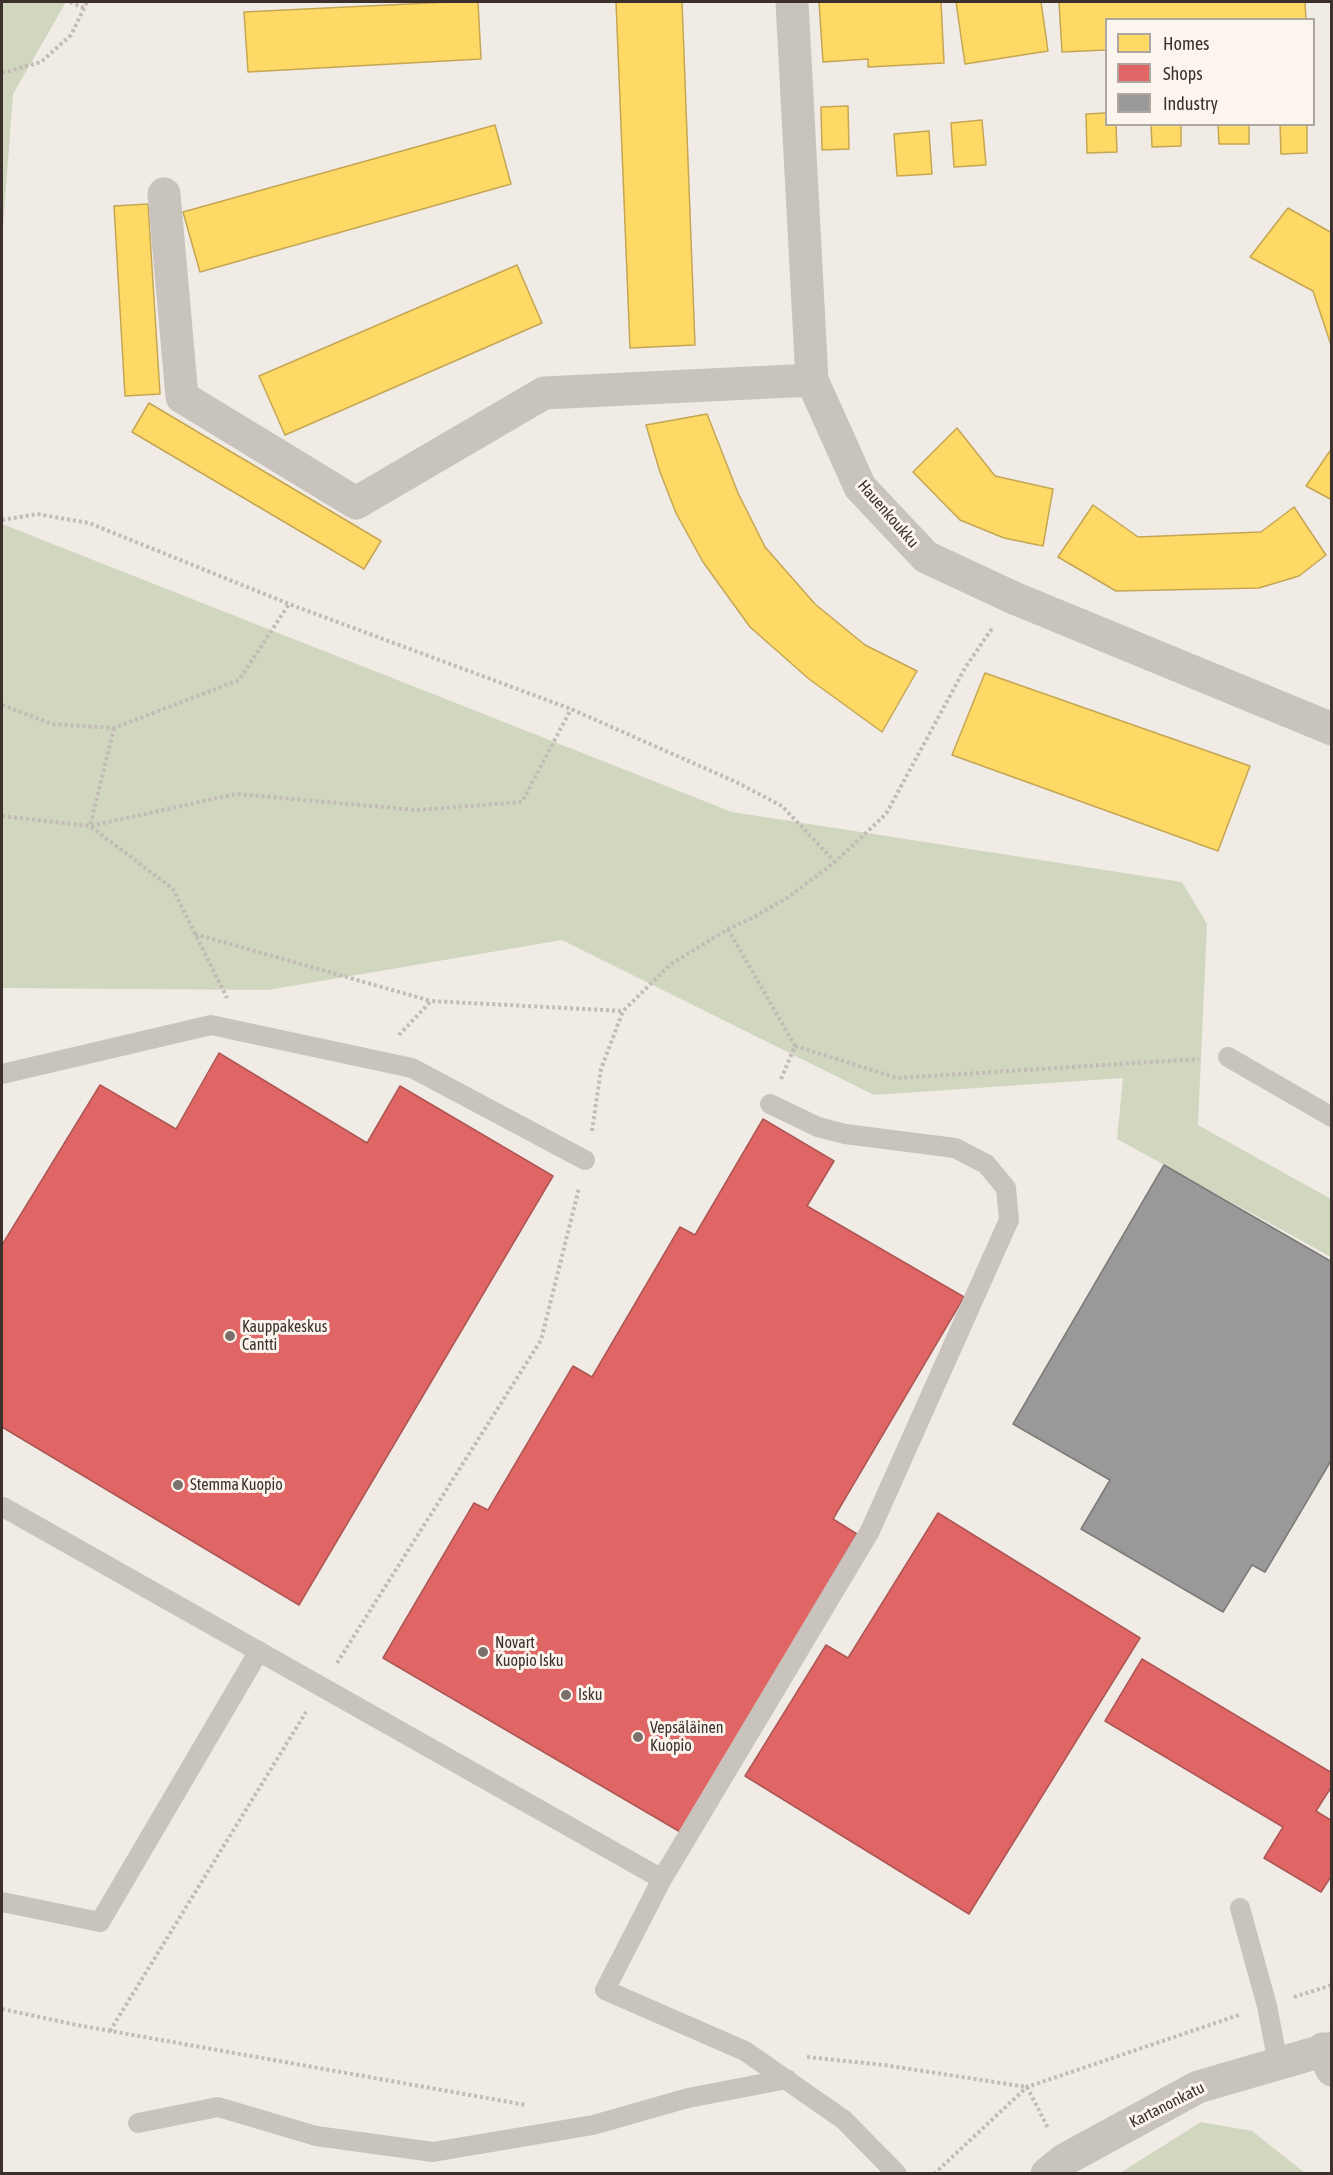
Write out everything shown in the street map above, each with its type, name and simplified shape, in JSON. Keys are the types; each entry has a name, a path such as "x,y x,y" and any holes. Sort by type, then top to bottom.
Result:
{"street":[{"name":"Hauenkoukku","path":"792,2 812,380 861,487 926,557 1014,598 1332,729"},
{"path":"164,194 182,397 356,503 544,393 812,380"},
{"name":"Kartanonkatu","path":"1056,2167 1198,2087 1278,2063 1329,2056"}],"lane":[{"path":"2,1074 212,1025 412,1068 585,1160"},
{"path":"1228,1057 1332,1117"},
{"path":"770,1104 818,1127 844,1134 955,1148 986,1164 1006,1188 1009,1220 870,1531 662,1880 605,1990 745,2051 844,2120 897,2174"},
{"path":"2,1509 3,1507 662,1880"},
{"path":"2,1902 100,1922 259,1652"},
{"path":"1240,1908 1267,2006 1278,2063"},
{"path":"138,2123 218,2107 316,2136 433,2152 593,2125 688,2098 788,2079"}],"path":[{"path":"70,2 84,8"},
{"path":"2,73 41,62 71,35 87,2"},
{"path":"1332,71 1332,81"},
{"path":"2,520 37,514 89,523 289,604 571,709 736,782 782,806 835,862"},
{"path":"110,2031 541,1340 591,1140 601,1069 623,1011 671,964 728,929 787,898 835,862 886,814 965,668 1014,598"},
{"path":"2,705 52,724 114,728 239,680 289,604"},
{"path":"2,816 90,825 236,794 417,810 522,802 571,709"},
{"path":"90,825 114,728"},
{"path":"90,825 173,889 228,999"},
{"path":"728,929 795,1046 897,1078 1228,1057"},
{"path":"195,934 431,1001 623,1011"},
{"path":"374,1060 431,1001"},
{"path":"770,1104 795,1046"},
{"path":"934,2174 1027,2087 1332,1985"},
{"path":"2,2009 110,2031 534,2106"},
{"path":"803,2056 884,2065 1027,2087"},
{"path":"1027,2087 1056,2167"}],"green space":[{"path":"2,2 66,2 13,94 2,240"},
{"path":"2,524 732,812 1182,882 1207,924 1198,1125 1331,1199 1331,1257 1117,1139 1123,1078 874,1095 562,940 268,990 2,988"},
{"path":"1201,2122 1252,2131 1305,2173 1120,2173"}],"building: Homes":[{"path":"478,2 481,59 248,72 244,12"},
{"path":"616,2 682,2 695,345 630,348"},
{"path":"819,2 941,2 944,63 868,67 868,59 823,62"},
{"path":"956,2 1041,2 1048,51 965,64"},
{"path":"1059,2 1305,2 1306,18 1105,18 1105,50 1062,52"},
{"path":"848,106 849,149 822,150 821,107"},
{"path":"1105,113 1105,126 1116,126 1117,152 1087,153 1086,114"},
{"path":"982,120 986,165 954,167 951,123"},
{"path":"495,125 511,184 200,272 183,212"},
{"path":"1151,126 1181,126 1181,146 1152,147"},
{"path":"1218,126 1249,126 1249,144 1219,144"},
{"path":"1280,126 1307,126 1307,153 1281,154"},
{"path":"929,131 932,174 897,176 894,134"},
{"path":"148,204 160,394 125,396 114,206"},
{"path":"1288,208 1332,233 1332,348 1313,291 1250,257"},
{"path":"517,265 542,323 285,435 259,376"},
{"path":"149,403 381,541 364,569 132,432"},
{"path":"707,414 738,493 765,547 815,604 865,645 917,671 882,732 809,679 750,627 703,562 676,513 660,472 646,425"},
{"path":"957,428 995,476 1053,489 1043,546 1004,538 960,520 913,472"},
{"path":"1332,448 1332,500 1306,486"},
{"path":"1093,505 1138,537 1261,532 1294,507 1326,555 1299,576 1259,588 1116,591 1058,557"},
{"path":"985,673 1250,766 1218,851 952,755"}],"building: Shops":[{"name":"Kauppakeskus Cantti","path":"219,1053 367,1143 400,1086 553,1176 299,1605 2,1427 2,1245 100,1085 176,1129"},
{"path":"763,1119 834,1161 807,1206 964,1297 833,1519 857,1534 682,1833 383,1658 474,1503 488,1510 573,1366 592,1377 680,1227 695,1235"},
{"path":"938,1513 1140,1638 969,1914 745,1776 826,1645 848,1658"},
{"path":"1142,1659 1332,1773 1332,1786 1316,1811 1332,1821 1332,1875 1321,1892 1264,1858 1283,1827 1105,1721"}],"building: Industry":[{"path":"1164,1165 1332,1262 1332,1459 1265,1572 1252,1565 1223,1612 1081,1529 1110,1480 1013,1424"}],"place":[{"name":"Kauppakeskus Cantti","path":"230,1336"},
{"name":"Stemma Kuopio","path":"178,1485"},
{"name":"Novart Kuopio Isku","path":"483,1652"},
{"name":"Isku","path":"566,1695"},
{"name":"Vepsäläinen Kuopio","path":"638,1737"}]}
